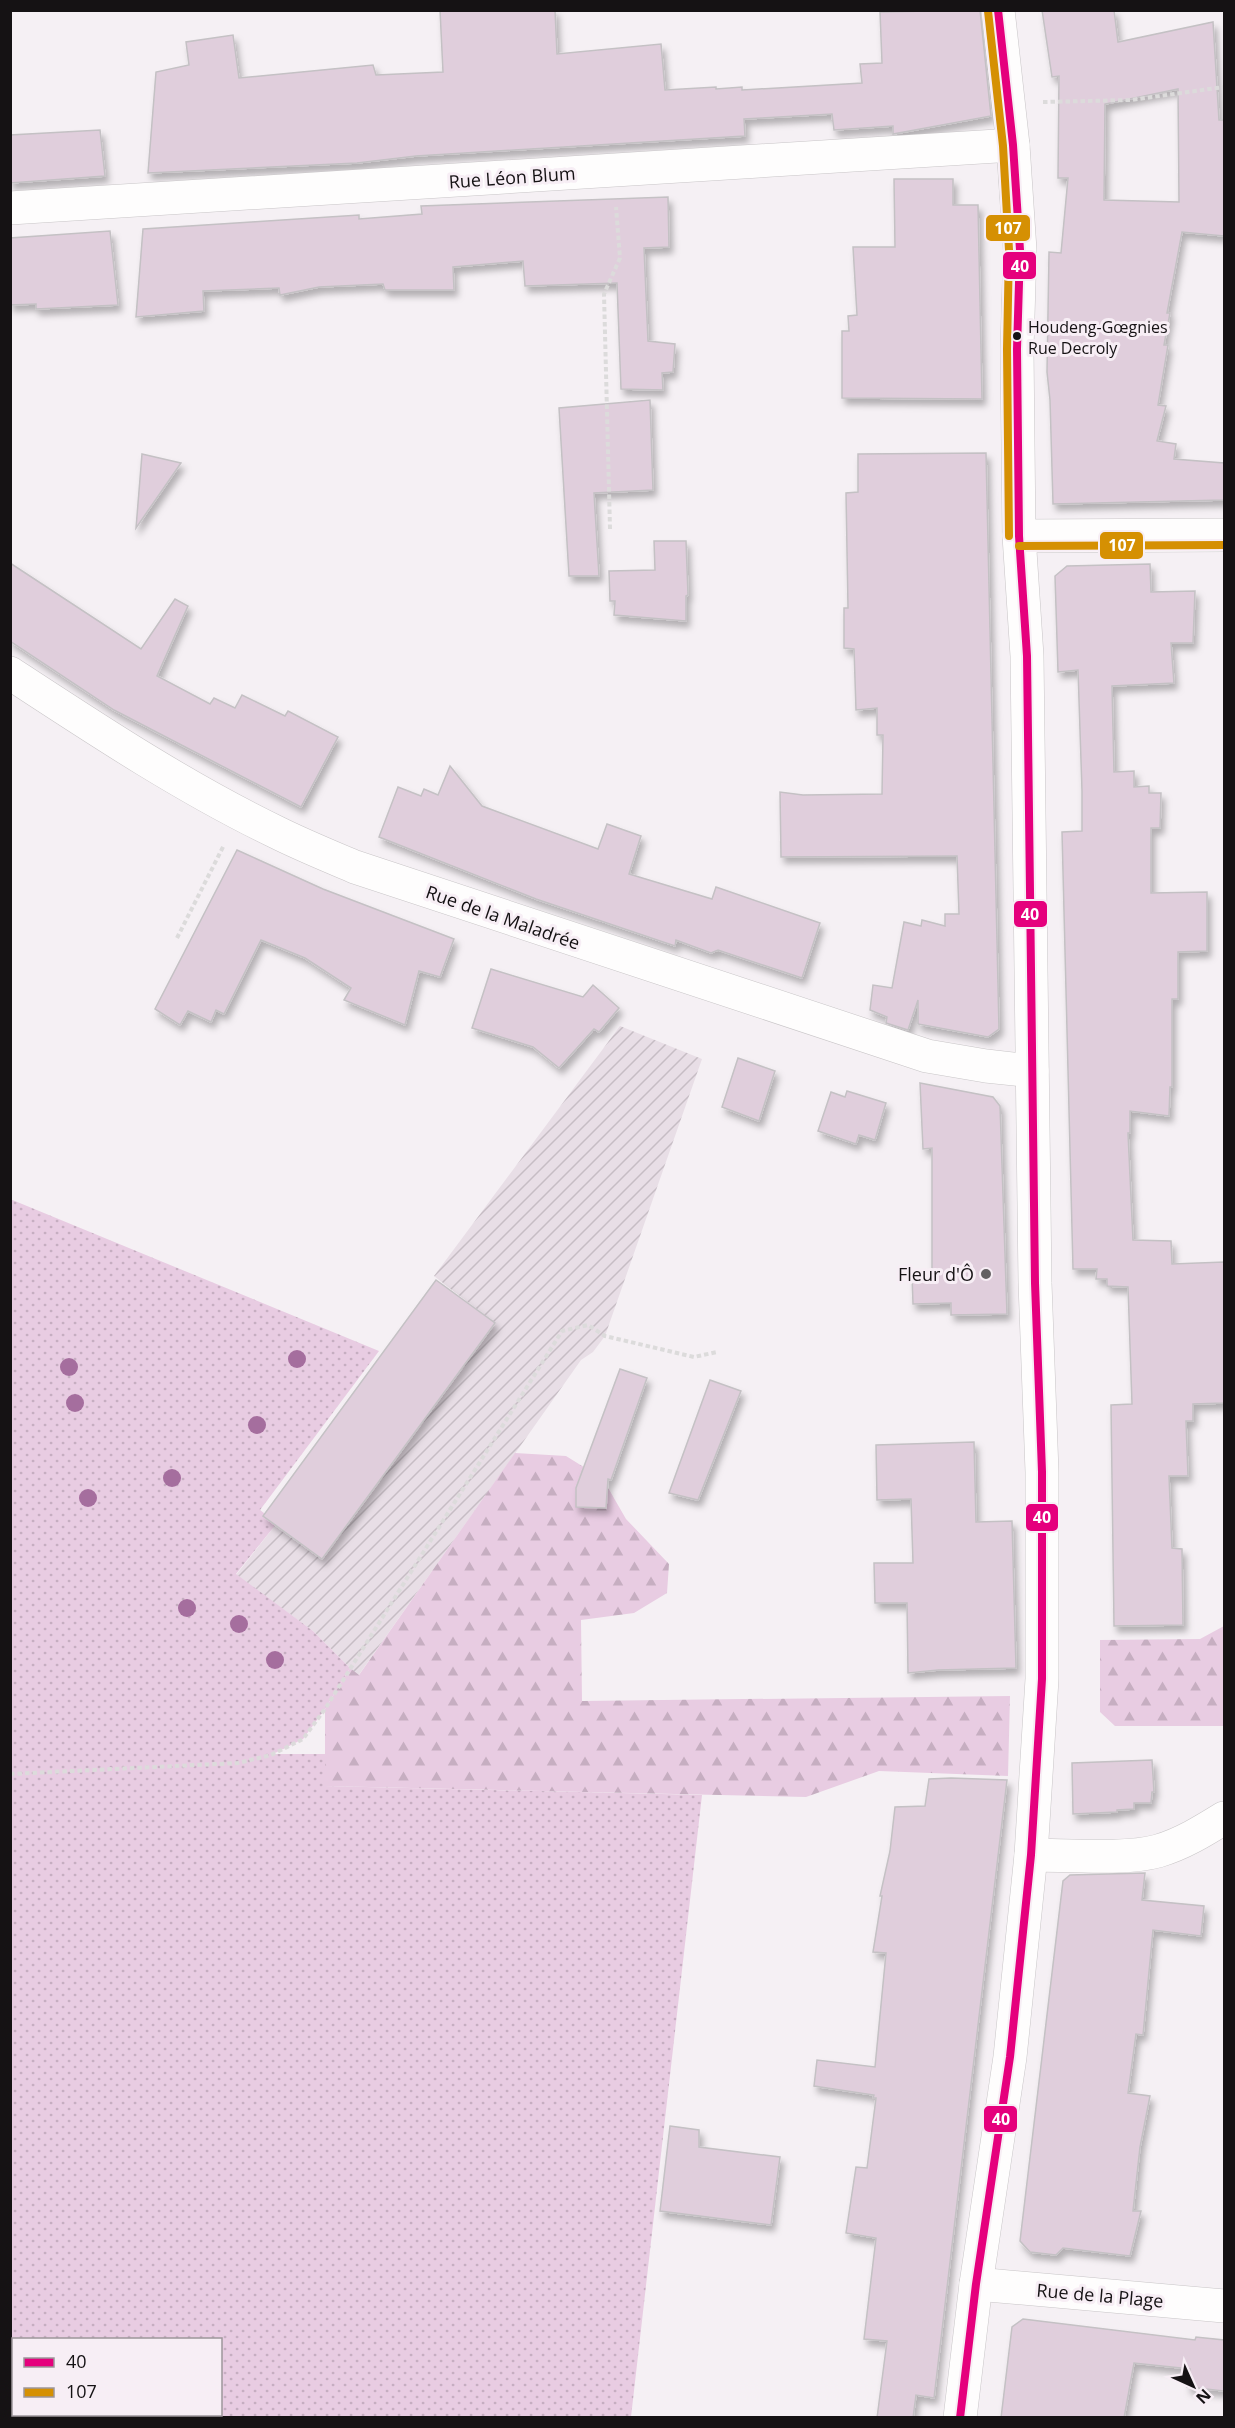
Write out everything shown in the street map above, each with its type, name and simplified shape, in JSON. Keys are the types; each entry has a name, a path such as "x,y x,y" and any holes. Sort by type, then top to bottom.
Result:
{"street":[{"path":"960,2418 976,2284 1010,2057 1031,1855 1042,1679 1042,1472 1035,1283 1027,656 1019,536 1017,349 1020,250 1013,145 998,10"},
{"name":"Rue Léon Blum","path":"10,208 1013,145"},
{"path":"1019,536 1224,535"},
{"name":"Rue de la Maladrée","path":"10,673 112,740 240,813 277,833 356,867 927,1056 1032,1071"},
{"path":"1031,1855 1127,1854 1156,1851 1187,1840 1224,1818"},
{"name":"Rue de la Plage","path":"976,2284 1224,2306"}],"path":[{"path":"1008,103 1131,100 1224,87"},
{"path":"610,530 604,294 620,258 613,171"},
{"path":"177,938 240,813"},
{"path":"10,1774 238,1763 271,1755 303,1739 325,1709 562,1331 588,1325 604,1336 694,1357 717,1352"}],"shaded area":[{"path":"620,1026 702,1059 605,1336 593,1352 581,1360 358,1676 313,1631 236,1575 277,1523 491,1320 434,1276"}],"green space":[{"path":"10,1199 379,1351 260,1510 277,1523 236,1574 313,1631 350,1668 303,1739 273,1754 326,1754 325,1786 702,1795 631,2417 11,2417"},
{"path":"515,1453 566,1456 603,1479 626,1519 669,1564 667,1593 634,1613 581,1620 582,1701 1010,1696 1008,1776 879,1771 806,1797 325,1786 325,1709 350,1668 359,1675"},
{"path":"1224,1626 1224,1726 1115,1726 1100,1712 1100,1640 1200,1639"}],"building":[{"path":"440,10 555,10 557,54 661,44 665,90 742,87 742,90 862,83 860,64 882,63 880,12 980,10 991,116 893,134 893,126 834,130 832,114 744,119 745,136 416,156 357,163 148,173 156,72 189,65 186,42 233,35 239,78 373,65 376,75 443,72"},
{"path":"1042,10 1114,10 1118,42 1213,22 1219,120 1224,120 1224,236 1182,232 1167,313 1170,313 1164,345 1168,345 1158,405 1166,406 1157,441 1176,444 1174,459 1224,463 1224,500 1053,504 1047,372 1049,252 1061,253 1068,178 1058,178 1059,76 1052,77","holes":["1178,89 1179,202 1104,200 1105,104"]},
{"path":"100,130 105,176 10,183 10,135"},
{"path":"894,179 953,179 953,205 978,205 982,399 842,398 842,331 849,331 848,316 857,315 853,247 895,247"},
{"path":"668,197 669,247 644,248 648,341 675,344 673,372 662,373 663,390 621,389 617,283 525,286 523,261 453,267 454,290 385,290 383,284 319,287 280,295 279,288 203,291 204,311 136,317 143,229 359,215 359,219 422,214 421,206"},
{"path":"110,231 118,305 36,309 36,304 10,305 10,238"},
{"path":"650,400 653,490 594,493 599,576 569,576 559,408"},
{"path":"986,453 999,1029 988,1037 918,1024 918,1000 908,1030 886,1023 887,1017 870,1010 873,985 892,988 904,922 921,926 922,920 945,926 945,914 959,914 957,856 781,857 780,792 803,795 882,794 883,735 877,735 877,708 856,710 854,649 844,648 844,608 848,608 846,493 858,492 858,454"},
{"path":"142,454 181,463 136,528"},
{"path":"654,541 686,541 688,595 686,596 686,621 614,615 615,601 610,601 609,571 655,570"},
{"path":"10,563 141,649 175,599 188,606 157,676 210,704 214,698 235,708 242,695 285,716 288,711 338,737 301,807 114,710 10,641"},
{"path":"1150,564 1151,592 1195,591 1193,643 1171,643 1174,683 1112,686 1114,772 1134,771 1134,787 1149,786 1149,793 1161,793 1160,828 1151,828 1151,893 1207,892 1207,951 1178,952 1178,999 1172,999 1172,1087 1170,1087 1169,1116 1130,1111 1130,1133 1128,1133 1133,1240 1171,1241 1172,1264 1224,1262 1224,1403 1193,1404 1193,1421 1186,1421 1188,1476 1169,1476 1172,1548 1182,1549 1183,1625 1114,1626 1111,1405 1132,1404 1128,1287 1107,1286 1107,1279 1096,1279 1097,1269 1073,1269 1062,832 1082,831 1082,791 1078,670 1058,672 1055,576 1067,566"},
{"path":"450,766 482,806 598,849 607,824 641,836 629,874 712,899 716,887 820,923 802,978 718,950 711,953 676,940 675,946 536,899 379,837 398,787 421,796 424,789 438,795"},
{"path":"237,850 323,889 454,939 440,977 419,971 405,1025 344,1000 351,988 305,958 261,940 224,1014 216,1010 211,1022 188,1011 180,1025 155,1009"},
{"path":"491,969 583,997 593,985 619,1008 599,1032 594,1029 559,1068 533,1047 472,1028"},
{"path":"738,1058 775,1071 759,1121 722,1107"},
{"path":"920,1083 993,1097 1000,1106 1007,1314 951,1315 951,1303 913,1304 912,1276 932,1275 932,1148 923,1149"},
{"path":"847,1091 886,1103 875,1140 859,1135 856,1144 818,1131 831,1092 845,1097"},
{"path":"436,1280 495,1323 322,1559 263,1516"},
{"path":"620,1369 647,1378 611,1480 608,1479 606,1508 576,1507 576,1488"},
{"path":"710,1380 741,1391 698,1500 669,1493"},
{"path":"974,1442 976,1522 1012,1521 1016,1668 908,1673 907,1603 875,1603 874,1563 913,1563 911,1499 877,1500 876,1445"},
{"path":"1152,1760 1154,1792 1152,1792 1151,1803 1134,1803 1134,1809 1117,1810 1117,1812 1073,1814 1072,1763"},
{"path":"929,1779 1007,1780 934,2398 916,2395 913,2418 877,2418 887,2341 864,2339 876,2238 846,2233 856,2167 867,2168 876,2098 873,2098 874,2095 814,2086 817,2060 875,2067 886,1953 873,1952 895,1807 925,1806"},
{"path":"1145,1873 1142,1900 1204,1906 1201,1936 1153,1930 1143,2035 1136,2034 1128,2093 1150,2096 1140,2147 1133,2211 1141,2211 1130,2256 1063,2248 1056,2255 1030,2252 1020,2241 1063,1881 1070,1875"},
{"path":"670,2126 699,2130 699,2147 780,2157 771,2225 660,2211"},
{"path":"1023,2319 1195,2340 1196,2337 1224,2340 1224,2391 1187,2387 1190,2369 1134,2363 1124,2418 1001,2418 1012,2327"}],"transit line":[{"name":"40","path":"960,2418 976,2284 1010,2057 1031,1855 1042,1679 1042,1472 1035,1283 1027,656 1019,536 1017,349 1020,250 1013,145 998,10"},
{"name":"107","path":"988,11 1003,146 1009,250 1007,349 1009,536"},
{"name":"107","path":"1019,546 1224,545"}],"place":[{"name":"Houdeng-Gœgnies Rue Decroly","path":"1017,336"},
{"name":"Fleur d'Ô","path":"986,1274"}]}
